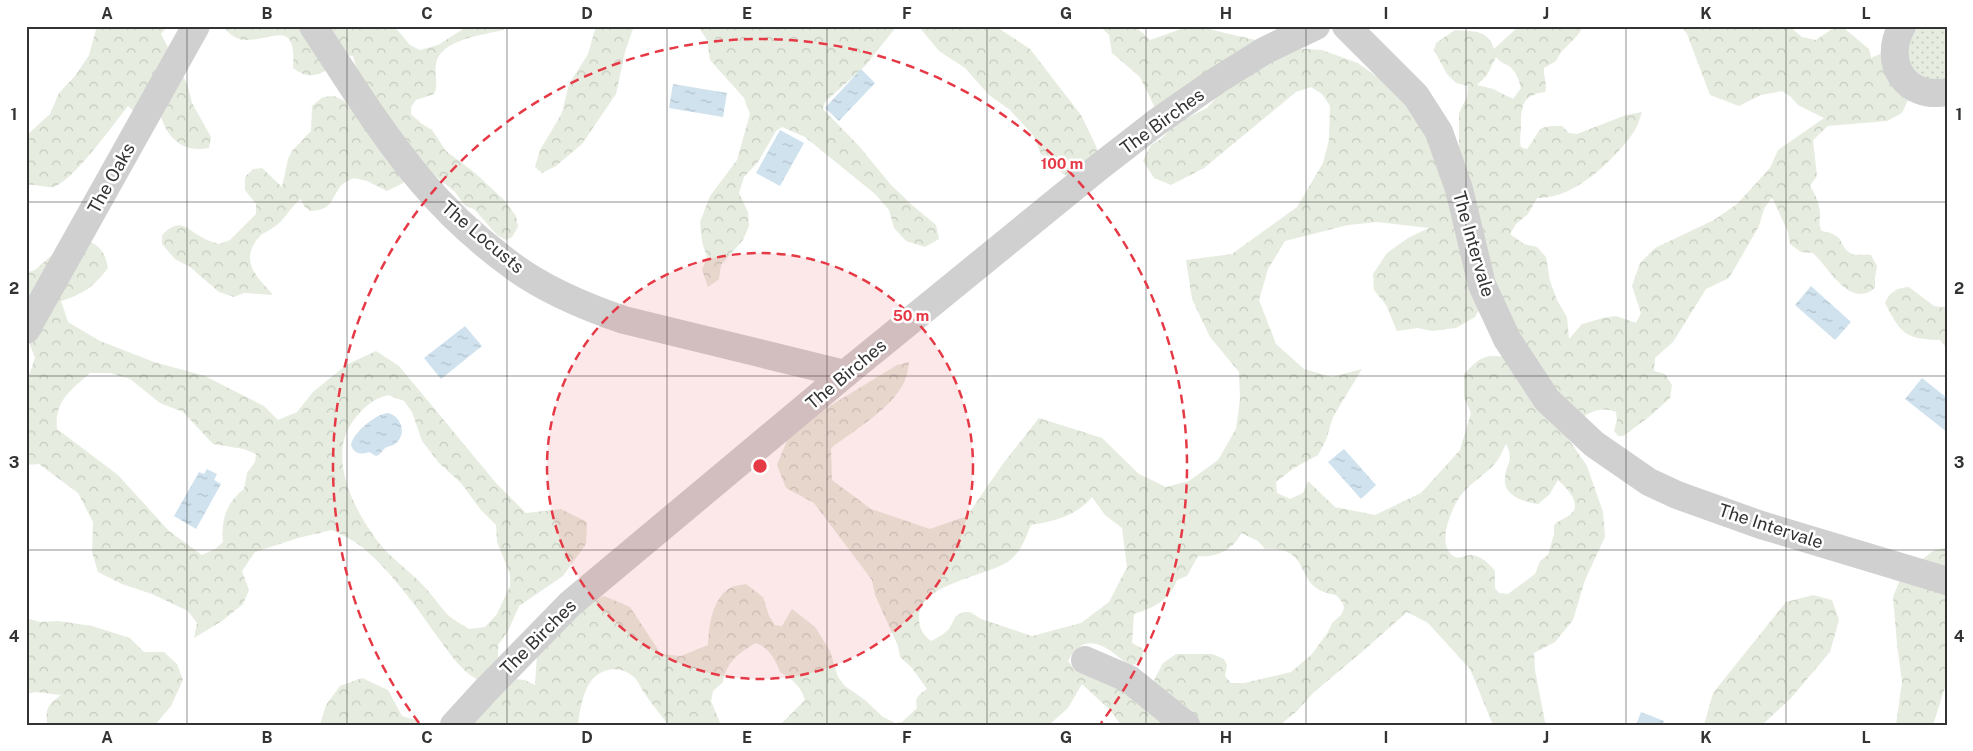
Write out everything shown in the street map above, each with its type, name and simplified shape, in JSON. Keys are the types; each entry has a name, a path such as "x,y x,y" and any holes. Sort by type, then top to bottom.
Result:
{"street":[{"name":"The Oaks","path":"26,330 196,26"},
{"name":"The Locusts","path":"313,26 392,143 421,181 478,238 515,268 561,294 598,311 624,320 845,374"},
{"name":"The Birches","path":"454,725 570,604 845,374 1157,122 1208,86 1264,52 1316,26"},
{"name":"The Intervale","path":"1346,26 1416,96 1439,132 1459,189 1482,285 1507,339 1547,400 1594,444 1649,482 1677,495 1761,525 1947,580"},
{"path":"1902,26 1896,38 1894,52 1896,65 1902,77 1911,86 1924,92 1937,94 1947,92"},
{"path":"1085,660 1128,679 1186,725"}],"green space":[{"path":"97,26 168,26 161,34 187,84 192,103 211,137 209,148 192,148 178,143 168,132 161,117 139,113 128,106 82,164 61,183 53,187 26,185 26,136 50,114 59,93 75,76 89,55"},
{"path":"222,26 394,26 410,45 420,50 438,45 468,26 507,26 503,30 475,36 445,49 439,56 436,64 436,87 434,94 416,100 411,107 411,114 432,130 446,151 475,173 504,200 516,216 518,227 512,237 506,240 497,235 474,209 465,206 455,192 432,173 411,172 403,183 387,191 367,181 354,178 341,186 330,203 323,209 310,211 304,206 301,199 278,224 261,235 256,241 250,255 250,262 259,279 273,295 244,293 234,297 219,292 190,267 175,259 162,244 162,235 174,226 179,225 219,244 230,240 256,214 256,204 245,190 245,177 253,169 262,168 282,187 288,159 292,151 311,131 312,106 323,97 334,96 347,102 357,70 353,56 345,55 321,73 308,75 301,73 293,68 293,52 291,42 287,37 281,35 242,40 226,31"},
{"path":"596,26 634,26 625,52 616,94 582,144 556,166 542,173 535,167 540,150 562,113 569,84 588,54"},
{"path":"698,26 897,26 865,66 825,102 823,109 859,146 891,185 936,225 939,239 925,247 906,241 894,228 889,210 875,194 805,137 782,127 776,131 758,162 744,177 739,193 748,212 749,226 743,240 721,265 719,279 708,287 702,270 707,257 702,242 700,222 710,196 737,160 750,114 744,98 710,60 707,40"},
{"path":"915,26 995,26 1030,49 1081,115 1099,156 1069,177 1053,168 1041,154 1033,135 1010,110 989,95 965,68 939,51 920,28"},
{"path":"1100,26 1128,26 1138,29 1150,40 1181,29 1208,29 1291,48 1322,50 1358,63 1398,92 1459,188 1459,113 1467,97 1468,86 1456,83 1447,74 1434,50 1436,43 1455,30 1468,31 1484,35 1488,38 1494,49 1519,26 1584,26 1561,52 1556,61 1544,68 1545,92 1532,96 1524,103 1520,139 1521,147 1527,149 1540,130 1547,126 1562,126 1569,133 1577,134 1626,115 1642,112 1639,121 1627,141 1605,165 1579,185 1565,192 1551,197 1537,198 1528,214 1516,224 1510,234 1524,244 1537,247 1546,257 1550,281 1557,300 1567,317 1569,339 1582,324 1603,318 1616,316 1636,323 1641,313 1632,286 1640,263 1655,248 1714,220 1737,204 1770,168 1778,150 1824,118 1798,105 1782,91 1761,95 1739,106 1710,95 1687,34 1681,26 1789,26 1802,37 1816,40 1832,29 1845,29 1869,49 1871,58 1880,54 1887,54 1908,84 1908,100 1902,113 1887,121 1828,126 1813,140 1817,176 1810,186 1819,207 1821,229 1835,235 1850,253 1855,255 1871,255 1877,266 1875,288 1866,293 1857,294 1849,290 1833,277 1813,253 1801,252 1790,244 1788,232 1772,197 1764,209 1759,226 1729,278 1706,289 1673,342 1655,358 1654,371 1665,374 1672,385 1670,398 1649,417 1623,436 1618,436 1614,431 1617,420 1616,412 1608,410 1594,411 1588,414 1565,434 1587,466 1603,512 1605,537 1585,580 1573,620 1555,642 1534,653 1535,670 1545,722 1549,725 1493,725 1470,669 1428,623 1407,612 1313,693 1298,710 1280,725 1121,725 1110,710 1082,684 1068,708 1049,725 780,725 805,700 796,683 780,672 768,650 755,643 730,663 723,682 713,691 711,701 721,725 668,725 635,678 623,671 610,669 598,674 589,684 583,698 578,725 460,725 483,683 460,666 399,585 371,554 355,542 332,530 298,538 255,552 242,571 249,590 243,604 222,621 194,638 197,623 188,611 98,572 92,552 93,522 78,493 39,464 26,465 26,377 29,375 35,358 30,345 26,318 26,273 35,270 52,255 85,240 101,250 108,268 88,289 61,301 68,322 100,341 154,362 205,376 264,406 278,420 297,412 313,392 346,365 376,351 399,366 496,483 526,513 561,509 587,522 586,544 563,576 519,606 508,631 498,645 498,660 505,678 525,680 535,685 537,655 583,606 604,596 630,607 661,654 681,656 708,645 710,623 717,602 729,589 746,584 763,597 769,616 775,625 782,626 792,609 815,627 830,651 838,677 845,686 865,700 883,717 895,723 902,722 917,708 916,702 918,697 927,689 912,668 900,657 898,646 875,595 872,580 814,503 786,488 777,465 788,438 815,415 897,365 909,362 906,377 894,398 874,417 831,448 832,480 871,509 930,529 967,516 1002,465 1039,418 1102,438 1139,474 1166,487 1189,481 1218,460 1236,429 1240,399 1239,372 1210,337 1192,299 1186,260 1232,254 1297,207 1323,163 1329,140 1330,106 1322,94 1311,87 1296,92 1204,168 1171,185 1154,178 1143,161 1151,145 1161,139 1175,124 1207,108 1216,98 1155,108 1140,77 1112,53 1109,35","holes":["1496,57 1514,70 1521,88 1513,99 1493,89 1477,85 1487,75","1377,222 1429,228 1408,238 1387,253 1373,274 1374,290 1386,305 1397,331 1418,328 1432,331 1456,328 1475,317 1482,305 1509,358 1489,356 1479,360 1464,374 1464,397 1471,413 1460,450 1421,493 1375,515 1335,507 1308,481 1303,493 1290,499 1277,493 1276,482 1294,468 1318,455 1326,440 1333,417 1362,369 1332,377 1304,369 1276,344 1259,300 1268,269 1285,241 1348,225","90,373 110,373 130,379 160,403 183,412 213,444 244,449 256,454 255,462 247,473 244,489 233,500 226,512 223,526 223,542 215,549 202,555 169,531 118,475 57,429 58,411 61,403 70,391","388,395 404,401 412,412 422,441 439,463 461,483 481,510 496,525 497,542 510,574 510,586 497,614 485,627 469,629 447,614 420,582 379,543 353,500 343,467 342,451 345,435 360,412 377,399","1506,444 1510,458 1505,484 1511,494 1521,500 1538,504 1549,495 1558,480 1572,496 1575,505 1571,514 1554,525 1554,534 1548,555 1540,561 1535,574 1508,594 1499,593 1495,588 1495,571 1487,562 1474,555 1454,557 1448,550 1446,543 1447,526 1457,501 1465,490 1493,466","1092,497 1105,515 1122,528 1127,567 1109,602 1081,623 1032,636 981,619 970,612 963,612 956,616 949,629 942,635 931,641 926,636 922,631 919,618 922,606 930,597 955,582 999,567 1009,561 1020,549 1031,525 1064,517 1079,509","1241,533 1258,541 1265,549 1281,550 1291,554 1298,561 1313,585 1322,591 1336,595 1343,603 1344,608 1341,615 1332,623 1328,632 1312,654 1291,672 1244,683 1231,683 1225,676 1227,665 1224,659 1213,654 1176,654 1163,663 1152,684 1072,666 1068,661 1075,651 1082,645 1089,643 1105,648 1129,666 1135,664 1143,657 1143,649 1132,643 1134,614 1154,606 1165,598 1177,580 1187,576 1198,556 1211,556 1223,552 1234,544"]},
{"path":"1903,26 1947,26 1947,92 1921,91 1898,33"},
{"path":"1909,287 1934,306 1947,308 1947,349 1940,340 1919,338 1905,333 1895,322 1885,303 1894,291"},
{"path":"1947,547 1947,681 1933,725 1896,725 1902,682 1893,597 1902,575 1933,551"},
{"path":"1813,595 1832,600 1839,620 1830,652 1791,698 1762,725 1704,725 1713,693 1786,602"},
{"path":"26,618 40,622 58,621 92,626 130,638 144,652 164,652 177,664 183,680 171,706 155,725 47,725 48,707 61,695 36,692 26,694"},
{"path":"362,678 388,690 402,716 418,721 422,725 320,725 326,705 340,686"}],"water":[{"path":"861,69 875,83 839,121 825,108"},
{"path":"673,84 727,93 723,117 669,108"},
{"path":"780,130 804,143 780,186 756,173"},
{"path":"1811,286 1851,322 1835,340 1795,305"},
{"path":"465,326 482,346 441,379 424,358"},
{"path":"1922,378 1947,398 1947,432 1905,399"},
{"path":"388,413 399,421 402,431 399,440 376,456 369,452 356,452 351,445 360,430 371,420"},
{"path":"1344,449 1376,485 1361,499 1328,462"},
{"path":"207,469 217,474 214,480 221,484 196,529 174,516 199,472 204,474"},
{"path":"1641,712 1664,721 1662,725 1636,725"}]}
